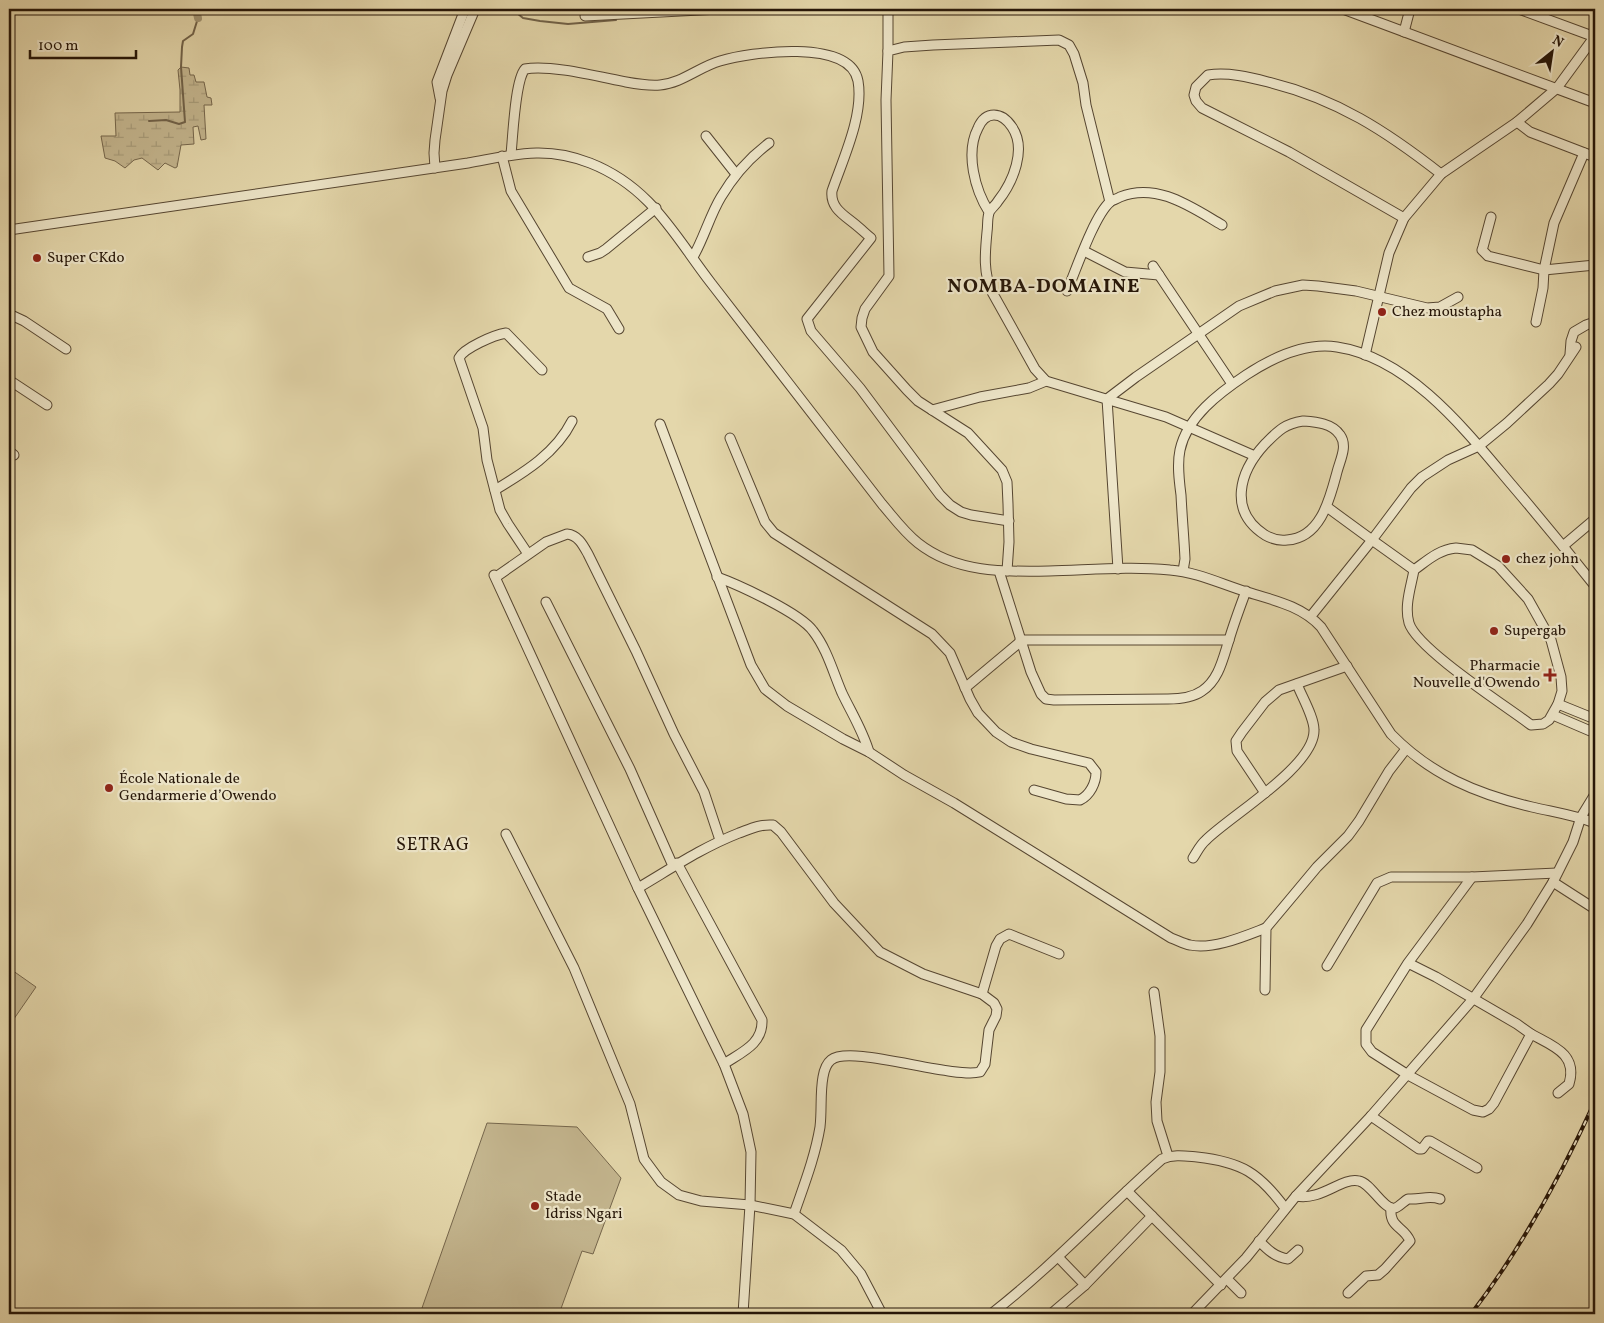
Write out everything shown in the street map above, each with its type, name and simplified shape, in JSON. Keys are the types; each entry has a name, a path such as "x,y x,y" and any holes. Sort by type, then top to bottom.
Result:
{"street":[{"path":"440,100 437,82 465,9"},
{"path":"435,168 434,153 440,100 447,75 475,9"},
{"path":"585,16 719,9"},
{"path":"888,9 886,100 889,276 865,309 861,327 873,352 907,390 918,401 968,434 1002,470 1007,482 1009,521 1003,571 1020,641 1041,694 1046,699 1111,700 1168,699 1194,696 1213,680 1223,660 1246,591"},
{"path":"1343,9 1595,103"},
{"path":"1404,32 1410,9"},
{"path":"1365,355 1389,253 1404,218 1441,174 1517,122 1557,88 1595,36 1519,9"},
{"path":"888,51 904,47 933,45 1059,40 1066,42 1072,49 1083,83 1086,105 1110,202"},
{"path":"619,329 607,308 569,288 511,191 506,155 521,73 525,69 551,69 637,84 660,85 684,78 708,65 743,56 815,52 835,57 848,64 856,73 858,80 858,107 850,140 831,198 837,210 871,238 807,319 811,331 860,388 915,463 950,505 971,516 1009,521"},
{"path":"1404,218 1288,152 1209,113 1196,101 1194,95 1196,87 1208,75 1229,75 1251,78 1308,93 1371,124 1402,143 1441,174"},
{"path":"989,212 999,201 1013,176 1018,157 1017,141 1013,127 1006,119 994,115 984,119 977,129 972,157 979,192 989,212 985,264 988,282 1035,369 1046,381 1189,426 1255,456"},
{"path":"1517,122 1530,132 1595,157"},
{"path":"706,136 736,174"},
{"path":"693,257 720,199 736,174 752,156 770,142"},
{"path":"9,230 435,168 528,152 575,158 590,163 630,184 656,208 858,474 909,535 930,552 952,563 979,569 1003,571 1118,569 1183,571 1291,606 1311,616 1321,627 1391,734 1424,764 1445,777 1486,795 1595,823"},
{"path":"1536,322 1554,223 1584,153"},
{"path":"1068,292 1096,222 1110,202 1132,192 1157,193 1181,201 1222,225"},
{"path":"588,257 606,249 656,208"},
{"path":"1491,217 1483,246 1485,254 1544,270 1595,265"},
{"path":"1084,251 1125,272 1160,275"},
{"path":"1153,266 1232,384"},
{"path":"1106,399 1239,306 1275,291 1291,287 1318,286 1356,291 1427,308 1440,307 1458,297"},
{"path":"9,314 24,321 66,349"},
{"path":"1311,616 1411,488 1448,460 1479,446 1549,384 1558,374 1572,351 1571,341 1574,332 1595,322"},
{"path":"528,554 500,510 487,460 483,428 459,358 463,352 470,348 506,333 542,370"},
{"path":"1183,571 1185,559 1178,466 1180,451 1189,426 1215,398 1232,384 1267,362 1302,349 1319,346 1336,347 1365,355 1398,373 1420,388 1457,422 1479,446 1595,586"},
{"path":"9,380 47,405"},
{"path":"932,410 980,397 1029,388 1046,381"},
{"path":"1106,399 1118,569"},
{"path":"495,490 556,446 565,436 572,421"},
{"path":"1317,422 1330,426 1341,436 1344,447 1327,507 1321,518 1306,534 1294,540 1281,540 1269,537 1257,529 1248,519 1241,495 1242,481 1247,468 1255,456 1278,431 1289,423 1317,422"},
{"path":"660,424 751,666 772,696 843,739 869,752 1171,938 1190,945 1202,946 1266,928 1317,867 1348,836 1389,771 1406,749"},
{"path":"730,438 763,517 770,529 790,544 932,634 950,653 978,713 986,724 1003,737 1031,749 1088,763 1096,772 1096,779 1088,795 1080,800 1066,799 1034,790"},
{"path":"1327,507 1414,570"},
{"path":"1563,546 1595,519"},
{"path":"720,840 704,792 583,544 574,536 567,534 546,542 495,576 638,888 724,1064 748,1131 751,1152 750,1205 744,1314"},
{"path":"1446,549 1472,550 1498,566 1528,599 1551,640 1561,677 1562,692 1558,704 1553,715 1543,724 1531,725 1430,650 1413,632 1409,623 1408,603 1414,570 1436,553 1446,549"},
{"path":"717,577 733,583 797,617 814,632 826,654 869,752"},
{"path":"546,602 630,769 675,864 762,1020 762,1029 758,1039 724,1064"},
{"path":"965,688 1020,641 1229,640"},
{"path":"1265,793 1237,751 1236,741 1250,719 1279,690 1347,666"},
{"path":"1193,858 1205,840 1265,793 1305,754 1312,741 1314,731 1313,723 1297,684"},
{"path":"1558,704 1595,719"},
{"path":"1553,715 1595,733"},
{"path":"1192,1314 1224,1282 1285,1208 1408,1075 1472,999 1527,924 1555,878 1573,842 1581,818 1595,794"},
{"path":"638,888 675,864 720,840 757,826 768,824 777,827 814,874 834,904 880,952 924,974 982,994 994,1003 997,1009 988,1037 985,1064 980,1072 962,1072 870,1058 840,1056 831,1060 826,1067 823,1078 820,1125 815,1149 794,1214"},
{"path":"506,834 574,968 630,1104 644,1159 661,1182 679,1195 701,1201 750,1205 794,1214 841,1250 860,1274 882,1314"},
{"path":"1328,966 1377,883 1391,877 1555,878 1595,909"},
{"path":"1472,877 1408,963 1366,1030 1366,1044 1372,1052 1408,1075 1473,1110 1484,1112 1494,1102 1531,1034"},
{"path":"1265,990 1266,928"},
{"path":"982,994 996,946 1003,937 1009,934 1059,954"},
{"path":"1408,963 1517,1024 1557,1049 1568,1060 1571,1072 1569,1084 1558,1093"},
{"path":"1154,992 1160,1036 1160,1072 1156,1102 1157,1121 1168,1156"},
{"path":"1371,1116 1419,1149 1422,1149 1430,1141 1477,1168"},
{"path":"991,1314 1024,1289 1127,1191 1162,1159 1168,1156 1208,1158 1246,1170 1264,1182 1285,1208"},
{"path":"1296,1196 1306,1198 1315,1196 1349,1181 1358,1180 1366,1184 1391,1208 1396,1208 1408,1199 1415,1200 1433,1196 1440,1199"},
{"path":"1127,1191 1224,1282 1241,1293"},
{"path":"1348,1293 1366,1276 1378,1274 1385,1269 1410,1241 1394,1225 1390,1215 1391,1208"},
{"path":"1051,1314 1086,1285 1152,1216"},
{"path":"1259,1241 1280,1258 1288,1258 1298,1250"},
{"path":"1058,1258 1086,1285"}],"green space":[{"path":"181,67 189,68 190,75 194,75 196,82 204,82 207,97 211,98 212,105 204,105 206,139 201,140 198,126 193,127 194,144 181,145 177,167 175,168 165,163 158,170 142,158 134,160 125,168 115,161 105,158 101,136 116,136 115,113 180,112 178,70"},
{"path":"9,968 36,987 9,1026"},
{"name":"Stade Idriss Ngari","path":"487,1123 577,1127 621,1178 593,1254 582,1251 559,1314 424,1314 422,1308"}],"waterway":[{"path":"196,9 198,18"},
{"path":"512,9 523,18 568,24 616,20"},
{"path":"149,121 166,120 179,124 185,122 181,67 182,47 183,41 193,34 198,18"}],"railway":[{"path":"1471,1314 1507,1264 1539,1211 1595,1101"}],"place":[{"name":"Super CKdo","path":"37,258"},
{"name":"Chez moustapha","path":"1382,312"},
{"name":"chez john","path":"1506,559"},
{"name":"Supergab","path":"1494,631"},
{"name":"Pharmacie Nouvelle d'Owendo","path":"1550,675"},
{"name":"École Nationale de Gendarmerie d’Owendo","path":"109,788"},
{"name":"Stade Idriss Ngari","path":"535,1206"}],"district":[{"name":"NOMBA-DOMAINE","path":"1044,287"},
{"name":"SETRAG","path":"433,845"}]}
